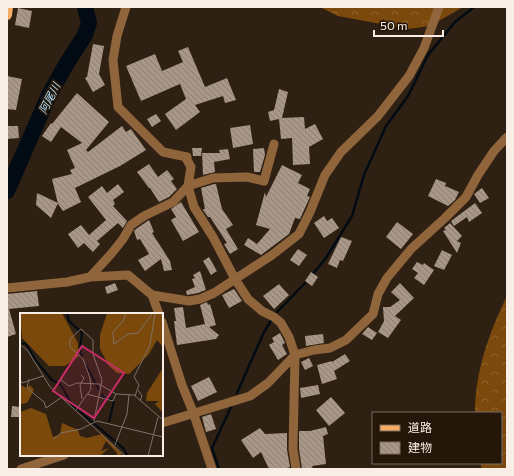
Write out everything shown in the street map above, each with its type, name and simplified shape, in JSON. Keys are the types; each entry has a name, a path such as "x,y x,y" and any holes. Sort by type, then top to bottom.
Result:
{"main road":[{"path":"7,15 8,7"}],"street":[{"path":"126,7 117,36 113,60 118,107 164,152 187,157 190,167 188,186 194,207 248,299 262,311 274,317 281,323 289,337 295,355 293,449 296,469"},
{"path":"152,295 189,301 200,299 214,293 272,255 299,234 325,175 341,152 378,116 409,76 424,48 439,7"},
{"path":"163,423 193,412 250,396 268,383 295,355 330,348 346,340 373,314 378,294 387,278 412,249 466,197 494,151 507,137"},
{"path":"90,277 123,239 131,225 144,216 174,202 188,186 213,178 247,177 264,181 274,144"},
{"path":"7,288 67,282 90,277 128,275 152,295 159,313"},
{"path":"163,325 182,385 193,412 212,469"},
{"path":"21,469 61,456"}],"green space":[{"path":"320,7 463,7 430,26 408,29 338,16"},
{"path":"507,296 507,469 482,469 480,464 502,464 502,412 475,412 477,382 480,367 494,324"}],"building":[{"path":"18,8 32,11 29,28 15,25"},
{"path":"93,44 104,46 99,74 105,85 93,92 85,78 87,77"},
{"path":"188,47 205,87 227,78 236,100 225,103 223,96 195,105 200,112 176,130 165,114 186,99 180,84 141,101 126,66 155,54 162,71 183,62 178,51"},
{"path":"7,76 22,79 16,110 7,109"},
{"path":"279,89 288,92 282,118 304,117 305,129 315,124 323,139 309,147 310,164 293,165 292,138 281,139 279,119 270,121 268,112 274,110"},
{"path":"77,93 109,122 86,150 88,152 122,126 126,132 131,129 146,150 120,166 75,188 81,202 63,211 58,204 52,179 72,174 70,170 75,168 67,150 82,143 61,127 51,142 42,136 51,123 52,124"},
{"path":"156,114 161,121 152,127 147,119"},
{"path":"250,125 253,144 233,148 230,128"},
{"path":"7,126 18,126 19,138 7,139"},
{"path":"192,148 202,148 201,156 193,156"},
{"path":"264,148 265,155 260,172 254,172 253,149"},
{"path":"228,149 230,159 214,162 215,172 203,175 202,153 220,153 219,150"},
{"path":"149,164 158,177 167,170 174,179 171,181 177,189 169,197 159,202 137,172"},
{"path":"282,165 302,175 298,183 310,189 307,196 310,197 300,219 295,218 289,234 261,255 244,245 248,238 257,244 270,229 256,225 265,192 266,197"},
{"path":"436,179 446,183 445,186 459,192 455,200 448,206 428,196"},
{"path":"118,184 124,192 113,200 115,204 113,206 127,221 123,228 118,223 97,241 100,244 93,252 84,243 78,248 68,234 81,225 89,235 106,220 88,197 102,186 107,193"},
{"path":"216,184 222,209 233,225 226,229 238,249 230,254 224,244 227,243 210,217 208,217 203,210 205,209 201,188"},
{"path":"482,188 489,198 480,203 474,194"},
{"path":"37,193 58,203 51,218 36,205"},
{"path":"181,202 199,232 183,241 171,220 176,217 171,209"},
{"path":"475,203 482,213 469,222 467,217 454,226 451,221"},
{"path":"324,216 327,221 332,218 339,228 324,238 314,223"},
{"path":"149,220 154,232 152,233 170,261 172,270 164,271 161,259 145,271 138,260 149,254 140,239 137,240 134,231"},
{"path":"397,222 413,234 401,249 386,237"},
{"path":"450,223 462,236 457,241 461,243 457,253 443,231 446,230 444,228"},
{"path":"341,237 352,241 343,261 340,260 337,268 328,264"},
{"path":"298,249 307,255 299,266 290,260"},
{"path":"442,250 452,255 444,270 434,266"},
{"path":"209,257 217,271 211,275 203,261"},
{"path":"417,262 423,265 424,263 434,270 424,285 414,278 418,273 412,269"},
{"path":"200,271 206,290 187,295 186,291 195,287 192,279 195,278 193,275"},
{"path":"311,272 318,277 312,286 305,281"},
{"path":"115,283 118,290 107,294 105,287"},
{"path":"400,283 414,298 395,316 401,320 388,338 378,332 384,321 383,307 390,307 400,300 391,292"},
{"path":"279,284 289,295 274,309 263,296"},
{"path":"234,289 242,301 229,308 222,295"},
{"path":"37,291 39,306 9,309 16,334 7,337 7,294"},
{"path":"207,302 208,305 210,304 216,325 209,327 219,335 216,339 177,345 174,308 183,307 186,328 205,324 200,305"},
{"path":"368,327 377,333 372,340 362,334"},
{"path":"280,333 285,343 282,345 287,354 278,360 269,345 274,342 272,338"},
{"path":"323,334 324,343 306,346 305,336"},
{"path":"345,354 350,361 334,371 337,379 322,384 317,365 332,362"},
{"path":"309,358 313,366 305,370 301,362"},
{"path":"209,377 217,392 198,401 191,386"},
{"path":"318,385 320,394 301,398 300,388"},
{"path":"331,397 345,413 329,426 316,410"},
{"path":"12,406 20,407 20,417 11,417"},
{"path":"211,414 216,429 206,432 202,417"},
{"path":"326,427 328,434 323,436 326,464 312,466 313,469 302,469 299,449 299,431 310,431"},
{"path":"260,428 265,434 287,433 287,450 290,467 285,469 269,469 261,452 253,458 241,440"}],"waterway":[{"name":"阿尾川","path":"7,191 50,93 85,35 89,23 85,7"},
{"path":"312,275 326,258 352,216 364,175 386,126 408,96 428,55 455,22 474,7"},
{"path":"275,314 307,281"},
{"path":"237,393 264,332 272,319"},
{"path":"219,469 212,448 231,407"}]}
